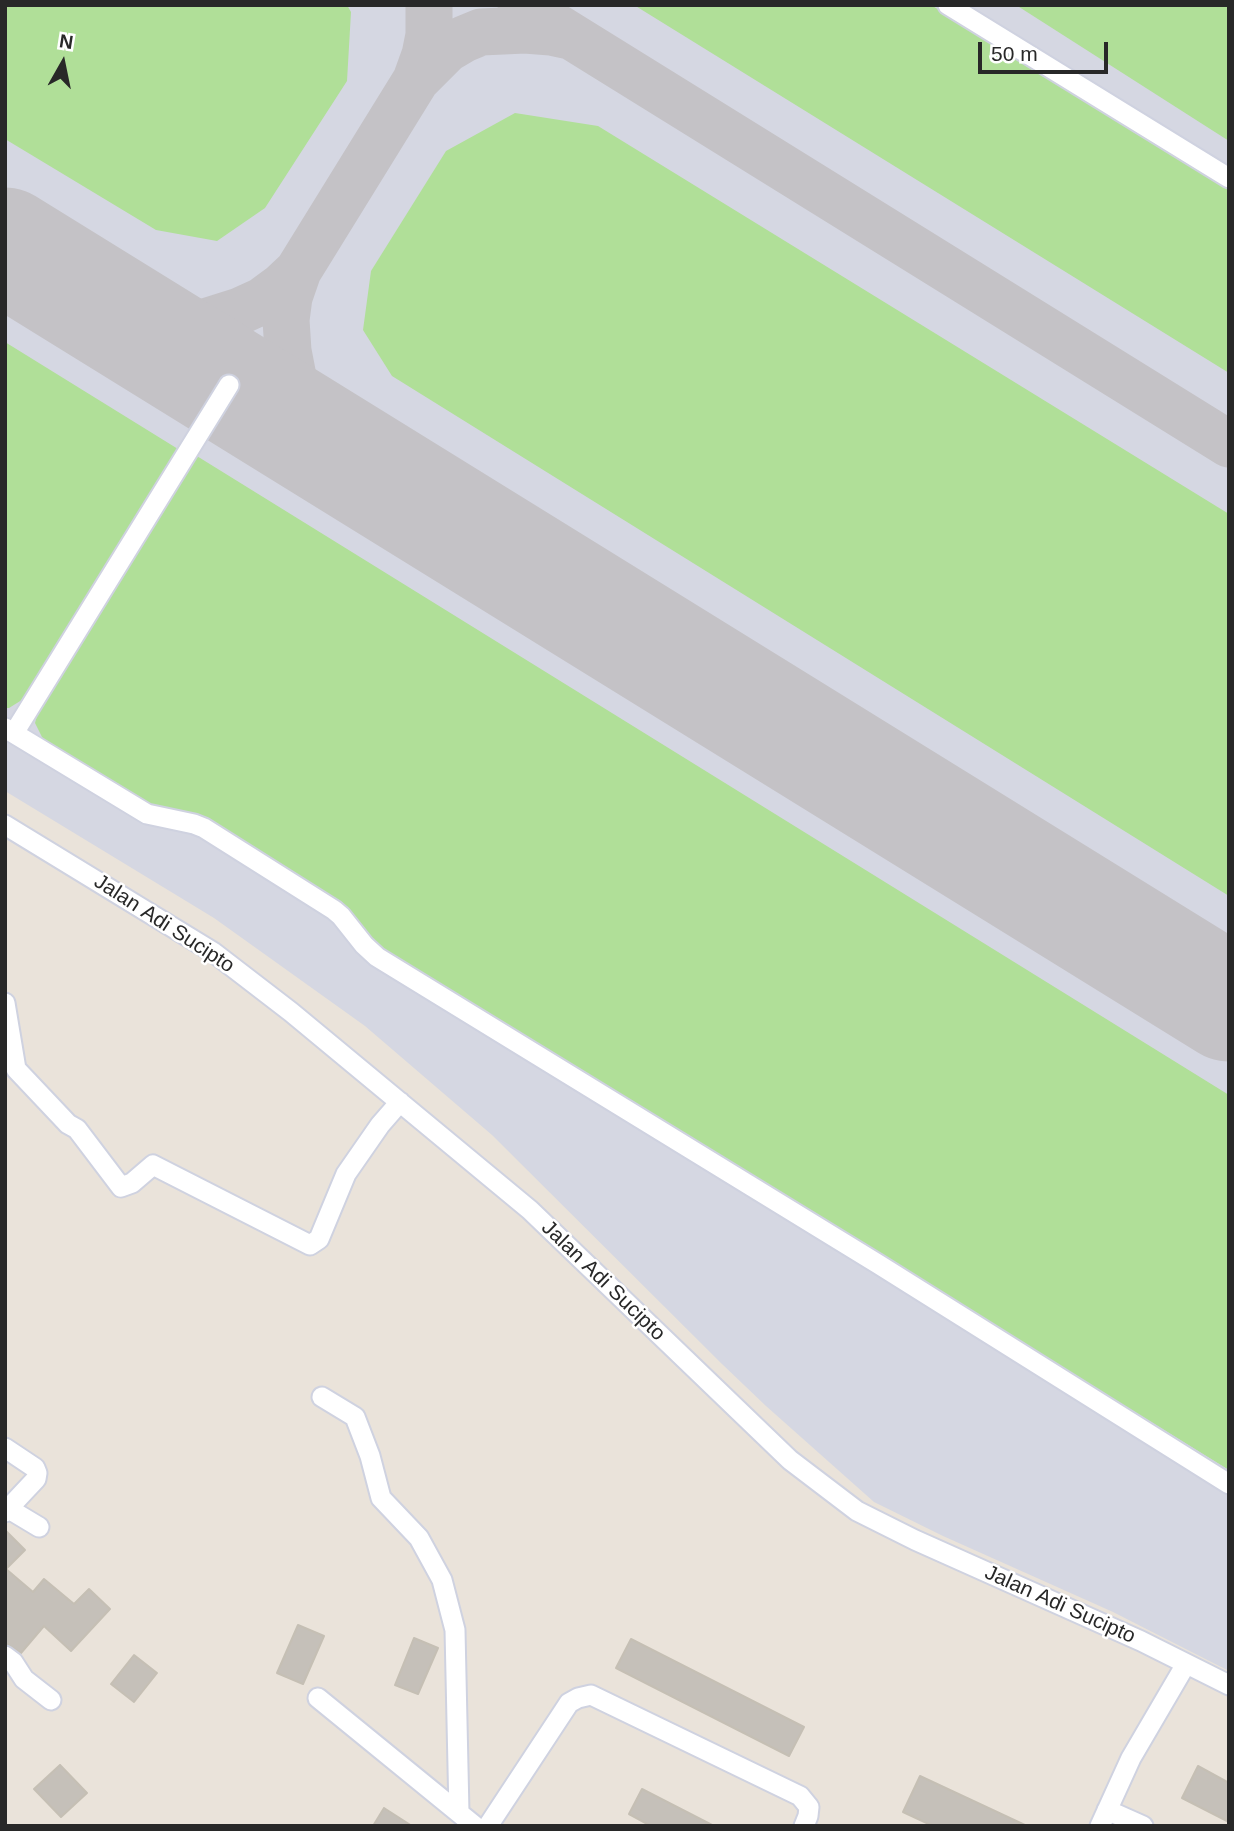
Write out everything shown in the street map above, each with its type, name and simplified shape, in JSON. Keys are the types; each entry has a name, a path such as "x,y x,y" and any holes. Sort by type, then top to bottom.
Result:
{"street":[{"path":"948,5 1229,178"},
{"path":"229,385 10,730 147,814 204,828 334,910 377,957 878,1264 1229,1484"},
{"name":"Jalan Adi Sucipto","path":"6,831 213,952 291,1012 530,1210 790,1460 857,1511 915,1540 1141,1641 1229,1685"},
{"path":"5,1003 16,1069 68,1124 77,1129 121,1187 132,1183 153,1165 310,1245 320,1239 346,1174 380,1125 400,1102"},
{"path":"321,1396 355,1417 370,1455 381,1498 419,1538 442,1580 455,1630 459,1812"},
{"path":"5,1448 35,1468 37,1473 36,1479 7,1511 39,1527"},
{"path":"5,1656 13,1662 24,1679 51,1700"},
{"path":"1143,1826 1104,1818 1131,1758 1186,1664"},
{"path":"488,1826 569,1703 590,1695 800,1796 809,1807 804,1826"},
{"path":"318,1698 475,1826"}],"shaded area":[{"path":"5,5 1229,5 1229,1671 1113,1612 874,1502 722,1364 492,1135 365,1026 214,918 5,791"}],"green space":[{"path":"5,5 347,5 351,12 347,81 265,208 217,241 156,230 5,139"},
{"path":"634,5 931,5 1229,189 1229,373"},
{"path":"1016,5 1229,5 1229,141"},
{"path":"515,113 598,126 1229,514 1229,896 392,376 363,330 371,271 446,151"},
{"path":"5,342 178,449 25,698 9,708 5,708"},
{"path":"192,453 1229,1095 1229,1470 377,945 342,902 203,817 154,811 44,741 35,723 40,704"}],"building":[{"path":"5,1530 25,1550 6,1569 33,1592 44,1579 74,1604 89,1589 110,1609 71,1651 44,1626 21,1653 5,1643"},
{"path":"298,1625 324,1636 303,1684 277,1673"},
{"path":"414,1638 438,1648 418,1694 395,1685"},
{"path":"631,1639 804,1727 789,1756 616,1668"},
{"path":"134,1655 157,1673 134,1702 111,1684"},
{"path":"60,1765 87,1793 61,1817 34,1789"},
{"path":"1198,1766 1229,1783 1229,1822 1182,1798"},
{"path":"920,1776 1027,1826 933,1826 903,1812"},
{"path":"642,1789 714,1826 651,1826 629,1814"},
{"path":"384,1808 412,1826 373,1826"}],"taxiway":[{"path":"346,458 309,416 294,382 286,320 289,297 298,271 416,80 429,35 429,5"},
{"path":"521,5 1229,444"},
{"path":"416,80 447,49 481,32 525,30 565,35"},
{"path":"121,318 154,325 202,323 262,301 298,271"}],"runway":[{"path":"5,246 1229,1003"}]}
